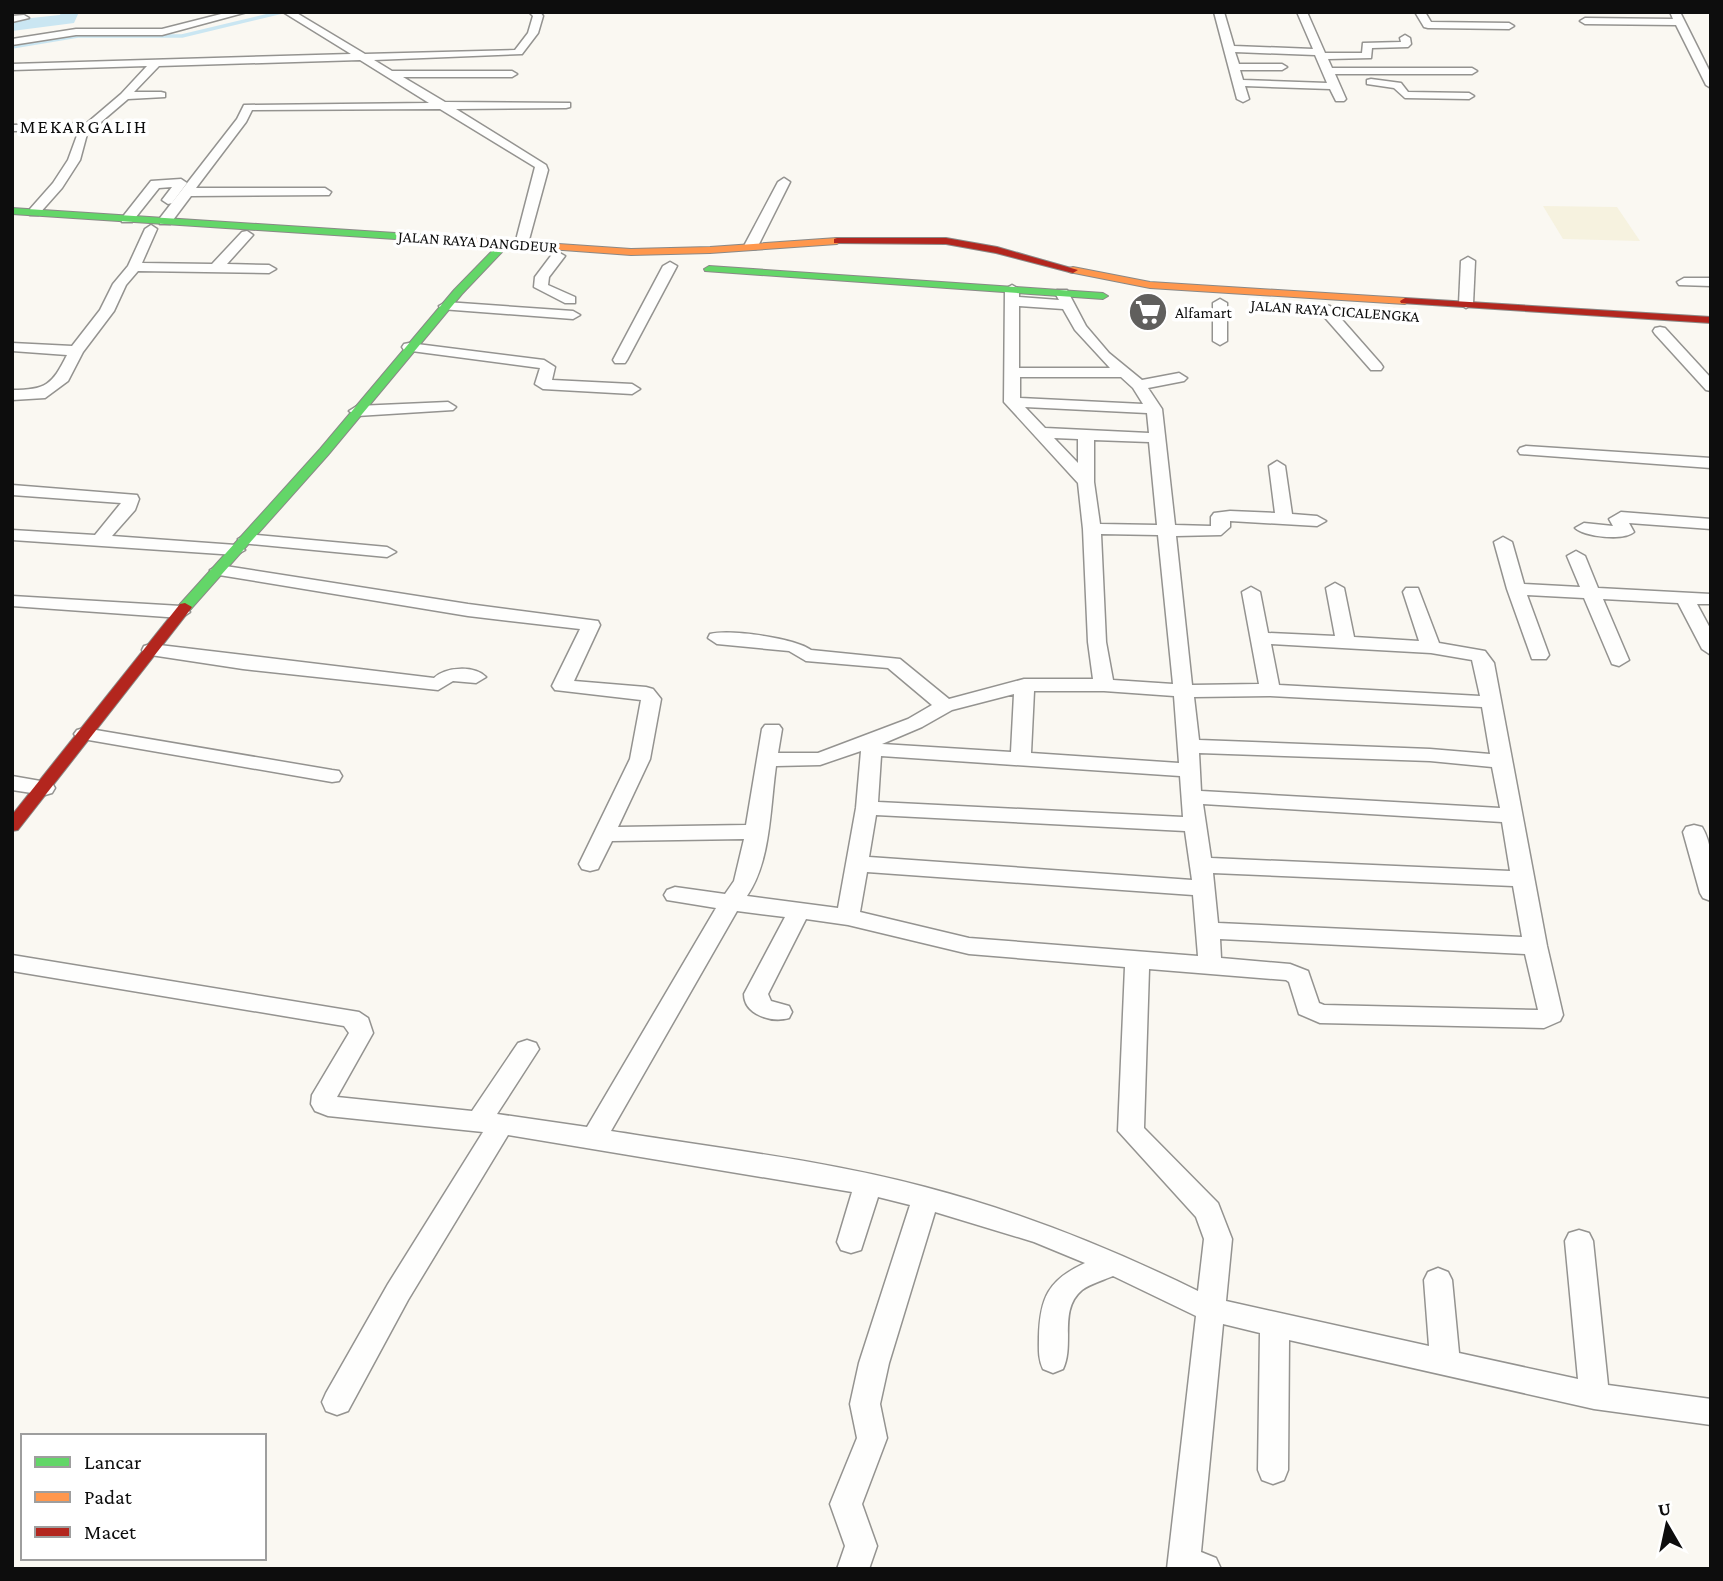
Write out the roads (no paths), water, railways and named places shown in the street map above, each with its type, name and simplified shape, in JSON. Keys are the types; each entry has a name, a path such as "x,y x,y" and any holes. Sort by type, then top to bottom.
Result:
{"main road":[{"name":"JALAN RAYA DANGDEUR","path":"12,211 127,219 247,235 875,281"},
{"name":"JALAN RAYA DANGDEUR","path":"12,220 155,223 677,253 857,239 944,241"},
{"path":"875,281 943,277 973,268 972,253 944,241"},
{"name":"JALAN RAYA CICALENGKA","path":"944,241 987,247 1096,277 1150,285 1711,320"},
{"path":"12,826 45,788 84,734 181,612 410,347 497,252"},
{"path":"1041,261 1026,262 1005,272 1011,281 1041,292"},
{"name":"JALAN RAYA CICALENGKA","path":"875,281 1013,295 1041,292 1065,299 1121,297 1711,333"}],"street":[{"path":"12,41 76,32 162,32 242,12"},
{"path":"288,12 541,167 522,244"},
{"path":"12,67 360,57 420,50 518,52 533,33 538,16 534,12"},
{"path":"1219,12 1242,99"},
{"path":"1302,12 1340,99"},
{"path":"1420,12 1428,25 1509,26"},
{"path":"1585,21 1678,17 1711,85"},
{"path":"12,19 24,18"},
{"path":"1300,38 1313,39"},
{"path":"1239,83 1273,88 1367,56 1367,45 1406,45 1405,38"},
{"path":"1228,49 1326,69 1472,71"},
{"path":"1699,59 1711,59"},
{"path":"268,76 277,60"},
{"path":"34,212 58,185 74,160 79,139 156,63"},
{"path":"1234,66 1298,66"},
{"path":"1312,66 1397,85 1405,95 1465,91"},
{"path":"390,74 512,74"},
{"path":"125,96 161,95"},
{"path":"155,223 187,192 242,120 248,107 566,105"},
{"path":"12,128 91,126"},
{"path":"751,247 784,182"},
{"path":"12,395 40,395 63,378 76,351 107,312 120,285 134,267 155,223 181,183 155,184 127,219"},
{"path":"187,192 325,192"},
{"path":"216,268 247,235"},
{"path":"558,256 542,277 541,288 570,300"},
{"path":"1466,304 1468,261"},
{"path":"134,267 269,269"},
{"path":"620,360 684,267"},
{"path":"1684,282 1711,282"},
{"path":"1086,482 1012,402 1013,295 1065,299 1080,327 1122,373 1139,385 1154,409 1184,691 1189,746 1188,769 1204,888 1210,964"},
{"path":"1220,303 1220,341"},
{"path":"446,306 573,315"},
{"path":"1325,309 1376,367"},
{"path":"1660,331 1711,387"},
{"path":"12,347 76,351"},
{"path":"410,347 544,364 548,368 543,384 632,389"},
{"path":"1012,372 1122,373"},
{"path":"1139,385 1179,378"},
{"path":"1012,402 1154,409"},
{"path":"357,411 447,407"},
{"path":"1043,433 1086,437 1158,438"},
{"path":"1086,437 1086,482 1092,528 1097,642 1104,685"},
{"path":"1526,451 1711,463"},
{"path":"1277,467 1283,519"},
{"path":"12,490 131,499 129,506 100,540"},
{"path":"1092,528 1220,530 1220,517 1223,516 1317,521"},
{"path":"1584,528 1625,532 1618,519 1626,517 1711,524"},
{"path":"12,535 387,552"},
{"path":"1503,542 1539,655"},
{"path":"1576,556 1619,660"},
{"path":"219,570 455,609 590,625 562,686 646,693 652,699 640,759 590,864"},
{"path":"1335,588 1345,642"},
{"path":"1516,589 1711,599"},
{"path":"1251,592 1270,690"},
{"path":"1412,592 1431,647"},
{"path":"1685,598 1711,649"},
{"path":"12,601 181,612"},
{"path":"718,638 780,643 795,647 806,655 893,663 945,706"},
{"path":"675,895 848,917 969,946 1137,961 1210,964 1297,974 1303,982 1308,1008 1320,1014 1533,1020 1551,1015 1535,946 1513,816 1500,761 1485,663 1478,655 1431,647 1261,638"},
{"path":"151,650 438,684 446,676 475,677"},
{"path":"1021,758 1024,685"},
{"path":"768,760 820,759 871,743 945,706 1024,685 1104,685 1184,691 1270,690 1490,702"},
{"path":"594,1138 715,927 745,883 751,861 772,729"},
{"path":"84,734 332,776"},
{"path":"871,743 1021,758 1188,769"},
{"path":"848,917 867,808 871,743"},
{"path":"1189,746 1430,755 1500,761"},
{"path":"12,783 45,788"},
{"path":"1191,797 1513,816"},
{"path":"867,808 1195,825"},
{"path":"604,834 754,832"},
{"path":"1694,832 1711,892"},
{"path":"858,863 1204,888"},
{"path":"1200,865 1524,879"},
{"path":"780,1012 763,1008 756,1000 756,994 800,909"},
{"path":"1206,930 1535,946"},
{"path":"1137,961 1131,1131 1208,1210 1217,1239 1209,1309 1191,1567"},
{"path":"12,963 350,1018 359,1024 361,1033 325,1096 324,1104 328,1106 489,1123 594,1138 868,1184 926,1198 1041,1233 1113,1263 1209,1309 1594,1396 1711,1412"},
{"path":"337,1402 527,1049"},
{"path":"851,1242 868,1184"},
{"path":"853,1569 861,1546 846,1504 872,1438 865,1404 874,1363 926,1198"},
{"path":"1579,1241 1594,1396"},
{"path":"1053,1360 1054,1309 1072,1282 1113,1263"},
{"path":"1438,1280 1445,1363"},
{"path":"1273,1471 1275,1324"}],"waterway":[{"path":"12,26 68,19 70,12"},
{"path":"12,47 78,36 182,36 282,12"}],"place":[{"name":"Alfamart","path":"1148,312"}],"district":[{"name":"MEKARGALIH","path":"84,126"}]}
